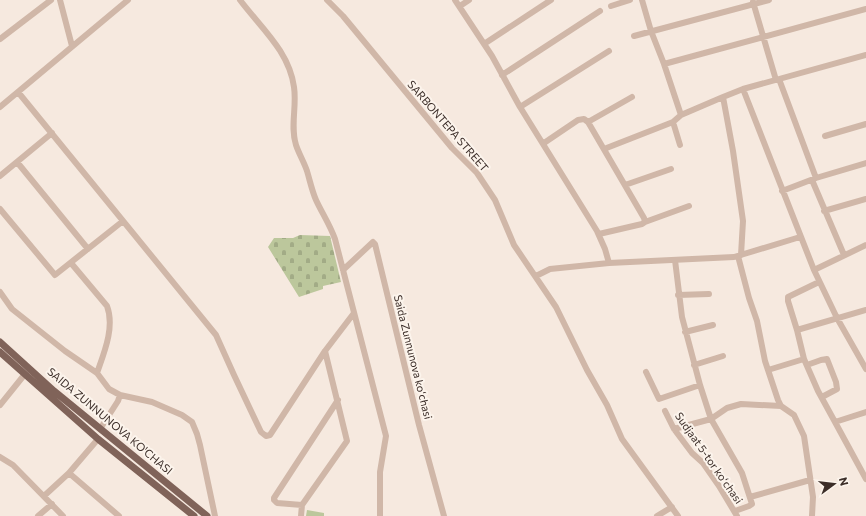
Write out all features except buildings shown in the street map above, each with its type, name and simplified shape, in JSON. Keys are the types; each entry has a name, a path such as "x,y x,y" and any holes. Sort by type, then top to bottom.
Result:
{"main road":[{"name":"SAIDA ZUNNUNOVA KO'CHASI","path":"0,342 100,429 207,516"},
{"name":"SAIDA ZUNNUNOVA KO'CHASI","path":"0,352 98,439 194,516"}],"street":[{"path":"0,39 51,0"},
{"path":"60,0 72,46"},
{"path":"0,107 128,0"},
{"path":"240,0 271,37 284,57 292,76 295,90 294,131 296,144 307,171 316,200 330,225 386,436 380,472 380,516"},
{"name":"SARBONTEPA STREET","path":"327,0 343,16 452,148 477,173 495,200 514,245 556,306 622,438 672,507"},
{"path":"455,0 484,44 520,107 544,143 599,234 609,263"},
{"path":"460,6 469,0"},
{"path":"484,44 551,0"},
{"path":"611,6 630,0"},
{"path":"642,0 680,115"},
{"path":"634,36 754,2 769,0"},
{"path":"754,2 763,37 824,210 844,255"},
{"path":"664,64 866,9"},
{"path":"502,75 600,11"},
{"path":"520,107 609,51"},
{"path":"604,149 673,122 680,115 723,96 743,89 866,55"},
{"path":"743,89 819,282 837,318 866,369"},
{"path":"18,92 216,335 260,432 263,434 270,436 325,351 354,313"},
{"path":"723,96 743,221 740,255 749,298 757,321 768,370 778,400 781,406 794,415 804,436 812,497 812,516"},
{"path":"588,122 632,97"},
{"path":"544,143 578,120 584,119 588,122 645,222"},
{"path":"673,122 680,145"},
{"path":"824,136 866,124"},
{"path":"0,176 52,133"},
{"path":"17,162 88,249"},
{"path":"782,191 814,179 866,163"},
{"path":"625,185 671,169"},
{"path":"824,210 866,199"},
{"path":"599,234 642,224 689,206"},
{"path":"0,209 55,275 124,221"},
{"path":"536,276 550,269 609,263 740,255 800,237"},
{"name":"Saida Zunnunova koʻchasi","path":"343,270 373,242 375,244 419,425 444,516"},
{"path":"814,270 866,245"},
{"path":"675,260 678,295 685,332 700,385 711,419 742,473 752,504 736,514"},
{"path":"71,263 107,306 110,313 106,346 97,373"},
{"path":"819,282 788,297 788,301 806,362 822,398 865,474"},
{"path":"0,292 12,309 65,351 97,373 109,389 120,395 168,407 192,422 200,445 215,516"},
{"path":"678,295 709,294"},
{"path":"797,330 866,310"},
{"path":"685,332 713,325"},
{"path":"301,516 302,505 347,442 325,351"},
{"path":"694,365 723,356"},
{"path":"768,370 825,358 827,359 836,382 837,389 822,398"},
{"path":"646,372 659,399 700,385"},
{"path":"0,405 25,374"},
{"path":"100,429 118,401 120,395"},
{"path":"302,505 277,502 274,498 338,400"},
{"path":"674,429 711,419 727,408 741,404 781,406"},
{"name":"Sudjaat 5-tor koʻchasi","path":"665,412 674,429 692,453 703,463 736,514"},
{"path":"836,422 866,412"},
{"path":"44,496 69,473 98,439"},
{"path":"0,457 13,465 63,516"},
{"path":"69,473 119,516"},
{"path":"750,497 810,480"},
{"path":"38,516 52,504"},
{"path":"657,516 672,507 678,516"}],"green space":[{"path":"300,235 330,236 341,282 323,286 323,289 299,297 268,247 274,238 293,238"},
{"path":"307,510 324,513 324,516 306,516"}]}
